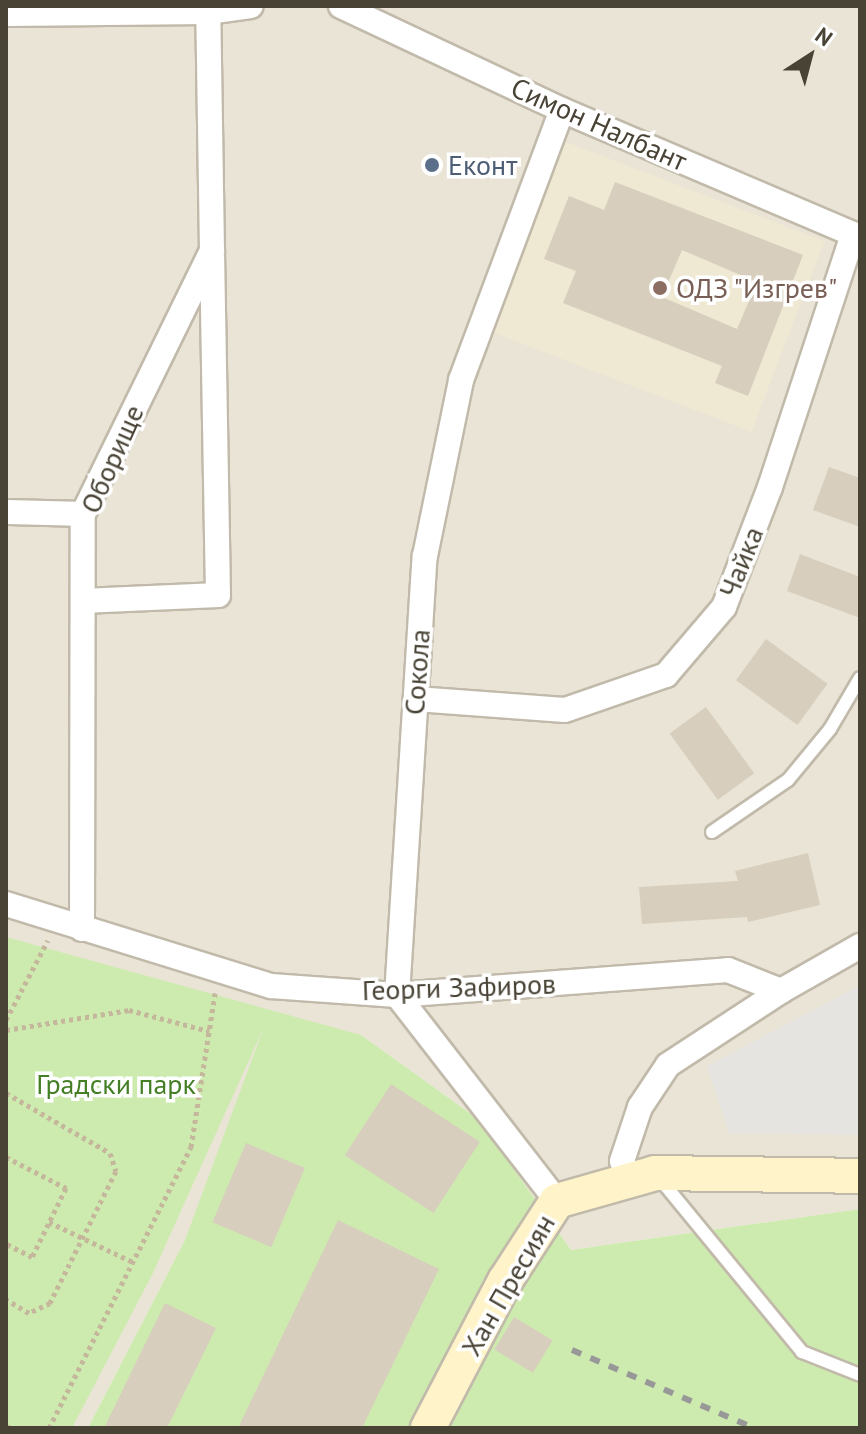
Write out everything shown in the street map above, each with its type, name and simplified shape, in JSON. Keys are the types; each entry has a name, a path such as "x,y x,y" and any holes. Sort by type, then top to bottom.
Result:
{"street":[{"path":"6,14 251,6"},
{"name":"Симон Налбант","path":"341,6 562,110 856,236"},
{"name":"Оборище","path":"82,929 83,514 212,251 208,9"},
{"name":"Сокола","path":"397,995 425,556 461,380 562,110"},
{"name":"Чайка","path":"416,699 565,710 666,675 724,607 770,487 856,236"},
{"path":"83,601 218,595 212,251"},
{"path":"6,512 83,514"},
{"name":"Георги Зафиров","path":"6,904 271,986 397,995 728,970 781,991"},
{"path":"642,1177 622,1161 640,1107 668,1065 781,991 860,946"},
{"path":"397,995 557,1201"},
{"name":"Хан Пресиян","path":"428,1428 505,1281 557,1201 642,1177 860,1176"}],"lane":[{"path":"712,832 788,780 830,729 860,678"},
{"path":"642,1177 802,1352 860,1375"}],"path":[{"path":"6,1020 58,921"},
{"path":"49,1428 191,1147 219,972"},
{"path":"6,1030 129,1010 209,1031"},
{"path":"6,1093 110,1153 116,1171 50,1303 29,1313 6,1299"},
{"path":"6,1157 66,1188 32,1257 6,1244"},
{"path":"49,1222 133,1262"}],"shaded area":[{"path":"6,6 860,6 860,1209 571,1250 478,1119 361,1035 185,1240 88,1428 6,1428"},
{"name":"ОДЗ \"Изгрев\"","path":"566,142 825,241 751,432 493,332"},
{"path":"857,987 860,993 860,1135 729,1133 707,1066"}],"green space":[{"name":"Градски парк","path":"6,937 361,1035 478,1119 571,1250 860,1209 860,1428 88,1428 185,1240 264,1027 152,1275 72,1428 6,1428"}],"building":[{"path":"615,182 803,255 748,396 715,383 722,366 563,303 576,271 544,259 569,196 604,210","holes":["682,250 757,282 737,329 662,297"]},
{"path":"829,467 860,478 860,527 813,510"},
{"path":"800,554 860,577 860,618 787,591"},
{"path":"766,639 827,684 798,725 736,680"},
{"path":"706,707 754,773 718,800 670,733"},
{"path":"808,853 820,905 748,922 747,917 642,924 639,887 738,881 735,871"},
{"path":"391,1084 480,1142 434,1213 345,1155"},
{"path":"246,1143 305,1168 271,1247 212,1222"},
{"path":"338,1220 439,1269 362,1428 238,1428"},
{"path":"165,1303 216,1328 167,1428 104,1428"},
{"path":"514,1317 553,1340 533,1373 494,1350"}],"railway":[{"path":"572,1350 754,1428"}],"place":[{"name":"Еконт","path":"432,165"},
{"name":"ОДЗ \"Изгрев\"","path":"660,288"}]}
